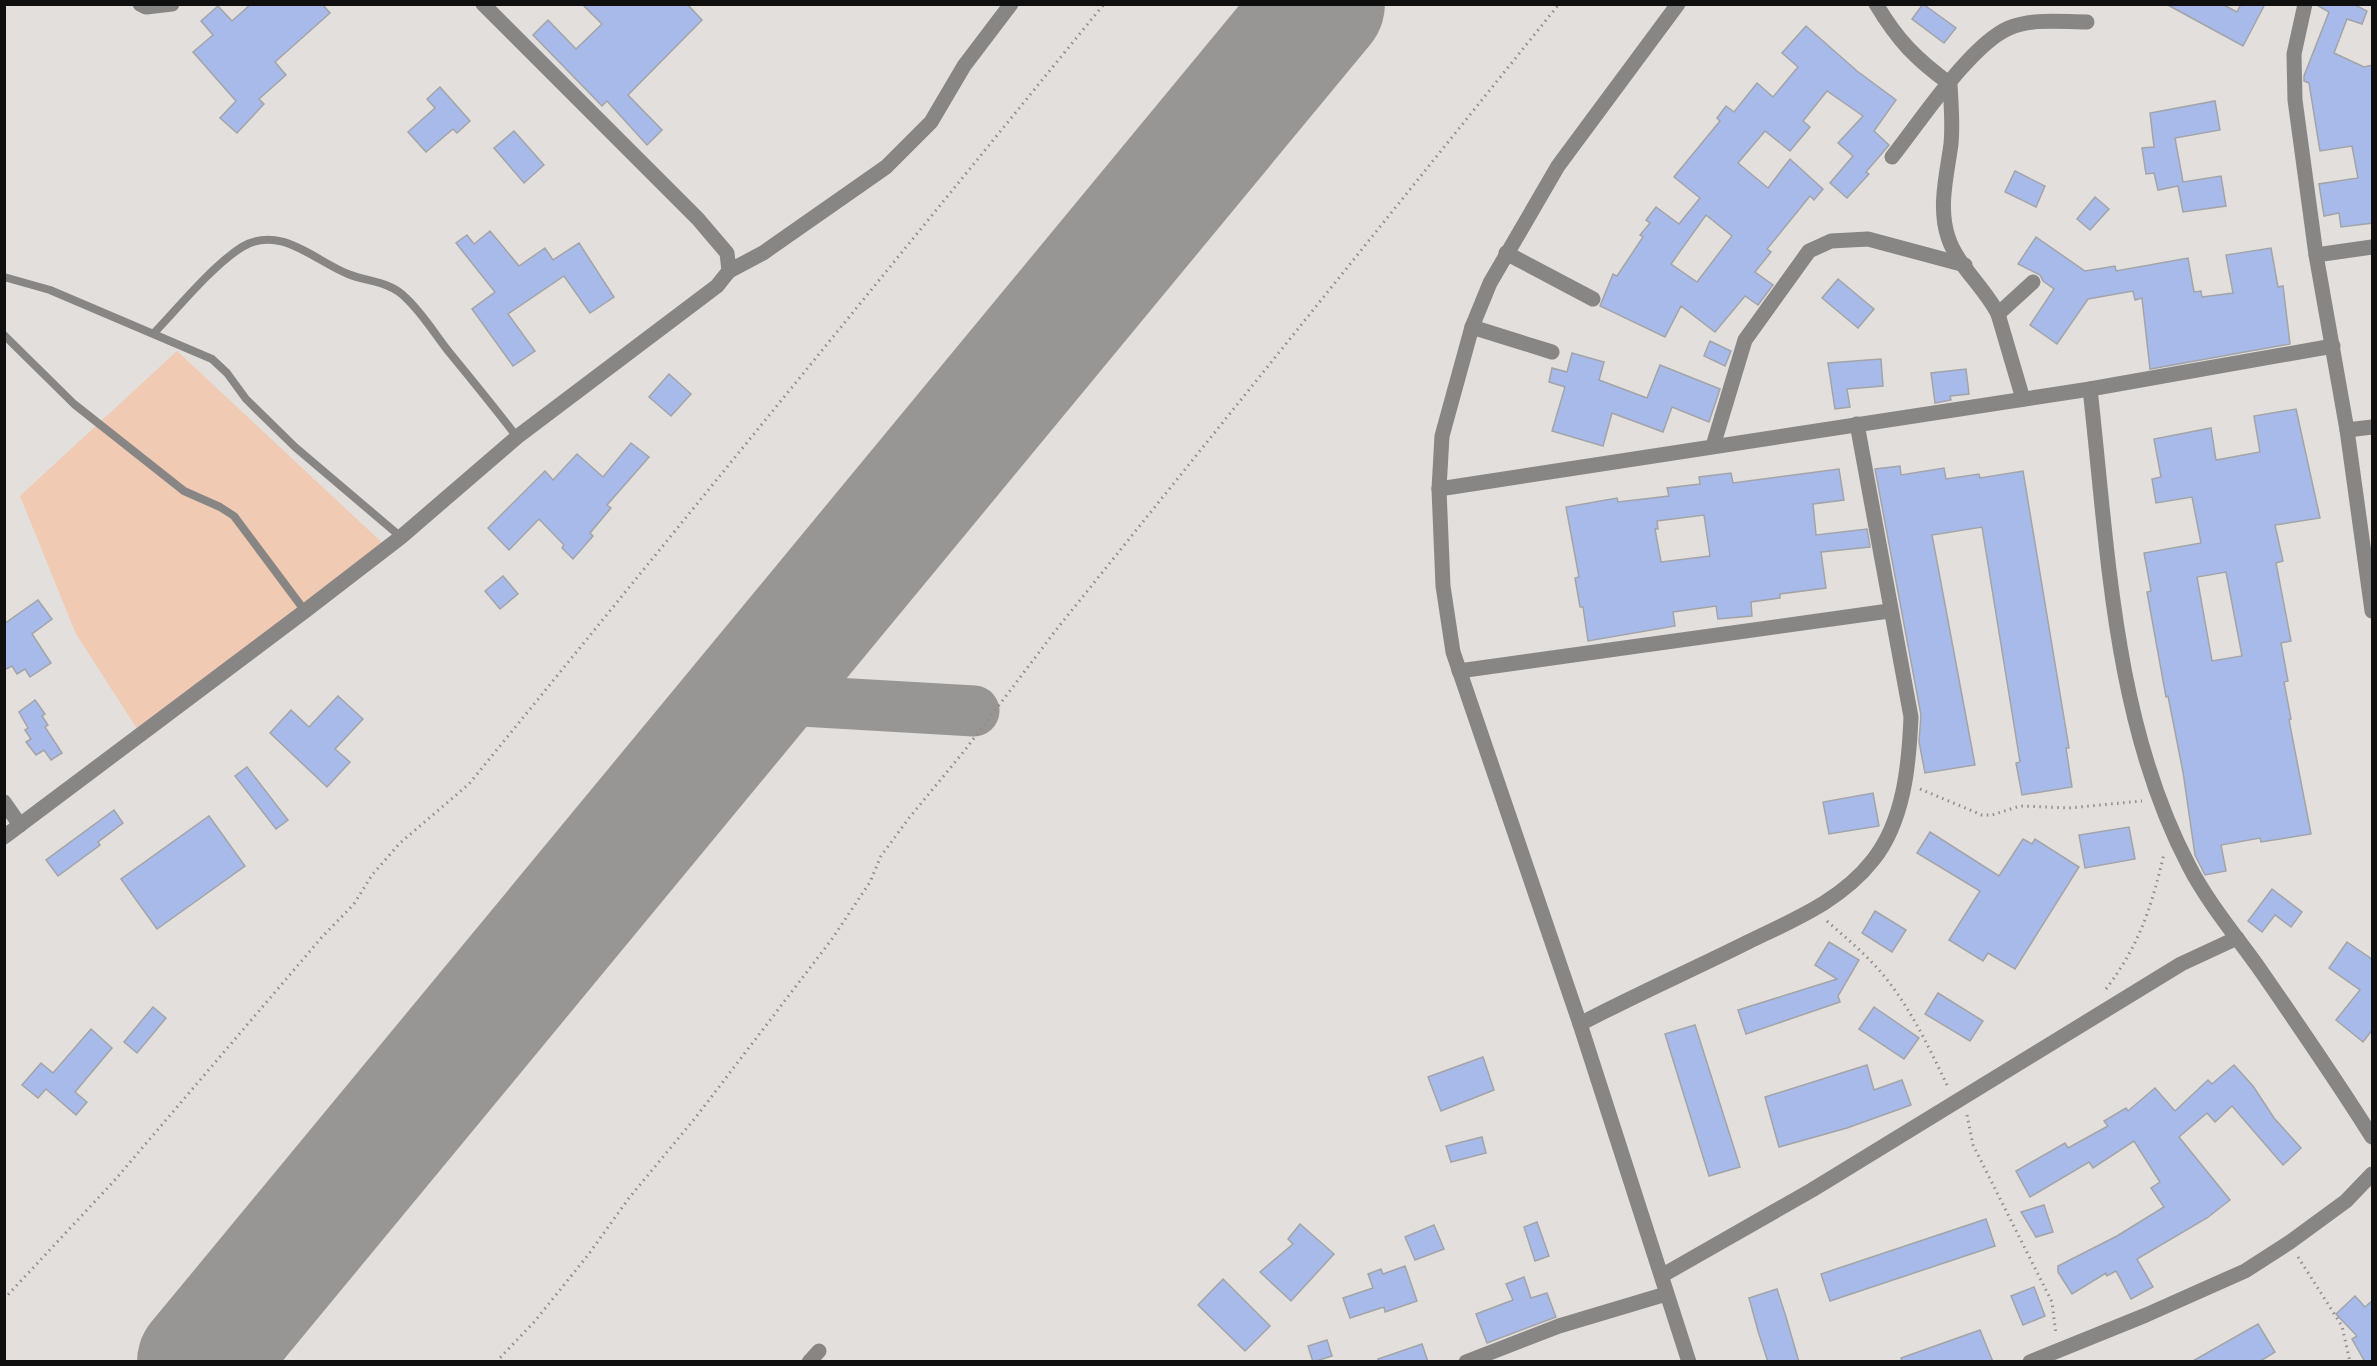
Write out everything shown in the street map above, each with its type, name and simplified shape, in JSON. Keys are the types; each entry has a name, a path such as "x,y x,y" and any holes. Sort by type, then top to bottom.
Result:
{"street":[{"path":"141,4 146,7 172,4"},
{"path":"483,4 698,219 727,253 729,271"},
{"path":"4,837 401,537 518,437 717,286 729,271 763,253 886,167 931,122 964,66 1011,4"},
{"path":"1678,4 1558,166 1506,253 1472,327 1442,436 1439,489 1443,586 1453,652 1580,1024 1663,1275 1666,1294 1689,1362"},
{"path":"1876,4 1916,60 1950,84"},
{"path":"2306,4 2298,32 2293,74 2316,255 2347,430 2373,611"},
{"path":"1892,157 1950,84 1990,40 2010,28 2037,21 2087,22"},
{"path":"1950,84 1951,142 1944,187 1945,227 1952,247 1998,314 2023,399"},
{"path":"1713,446 1745,340 1809,251 1832,241 1869,239 1965,265"},
{"path":"2316,255 2373,248"},
{"path":"1506,253 1593,299"},
{"path":"1998,314 2034,282"},
{"path":"1472,327 1552,352"},
{"path":"1439,489 2090,389 2333,346"},
{"path":"2090,389 2116,615 2134,715 2158,799 2189,868 2329,1069 2373,1137"},
{"path":"1580,1024 1815,910 1850,884 1874,859 1895,819 1909,764 1911,717 1889,610 1857,424"},
{"path":"2347,430 2373,427"},
{"path":"1459,671 1889,610"},
{"path":"4,802 20,825"},
{"path":"1663,1275 1812,1190 2181,964 2237,938"},
{"path":"2030,1362 2057,1348 2146,1316 2245,1270 2290,1242 2346,1201 2373,1174"},
{"path":"1466,1362 1559,1326 1666,1294"}],"lane":[{"path":"154,333 208,277 243,246 263,240 297,246 347,274 381,283 405,296 425,318 448,351 518,437"},
{"path":"4,277 50,290 212,359 227,373 246,399 294,447 401,537"},
{"path":"4,335 74,404 184,490 234,516 305,611"}],"path":[{"path":"4,1299 114,1181 322,937 354,904 372,875 400,843 469,784 1104,4"},
{"path":"496,1362 535,1321 588,1255 629,1198 717,1089 832,939 870,882 881,856 1056,630 1559,4"},
{"path":"1904,783 1982,815 1992,815 2020,806 2069,808 2158,799"},
{"path":"2105,990 2139,939 2153,900 2171,826"},
{"path":"1815,910 1864,953 1885,977 1918,1025 1959,1099 1974,1145 2052,1302 2057,1348"},
{"path":"2290,1242 2342,1326 2350,1362"}],"shaded area":[{"path":"177,351 391,551 145,741 76,634 20,496"}],"building":[{"path":"251,4 322,4 330,13 275,62 286,75 259,99 264,104 237,133 220,118 236,101 193,52 213,35 201,21 218,6 232,21"},
{"path":"582,4 687,4 702,20 628,95 662,130 647,145 607,101 602,106 533,35 548,20 576,49 602,24"},
{"path":"1923,4 1956,28 1944,43 1912,19"},
{"path":"2166,4 2222,4 2237,12 2241,4 2265,4 2243,46"},
{"path":"2315,4 2353,4 2367,11 2362,24 2347,19 2334,53 2364,67 2373,65 2373,223 2341,227 2339,213 2324,216 2319,184 2358,178 2352,146 2320,151 2309,83 2304,81 2304,76 2329,12"},
{"path":"1806,26 1857,71 1896,100 1874,131 1889,145 1866,172 1869,174 1847,198 1830,183 1853,156 1838,143 1863,116 1827,91 1803,121 1810,127 1790,151 1765,131 1738,163 1768,188 1790,159 1823,189 1814,200 1810,196 1767,249 1771,252 1755,272 1773,285 1758,305 1745,296 1715,332 1681,306 1665,337 1600,306 1613,274 1617,276 1643,237 1640,235 1650,223 1646,220 1656,207 1679,224 1700,198 1674,177 1720,121 1717,118 1726,106 1734,112 1757,83 1773,97 1798,67 1782,53","holes":["1706,215 1732,236 1697,282 1671,264"]},
{"path":"440,87 470,121 457,133 453,129 426,152 408,132 435,108 427,99"},
{"path":"2215,101 2220,130 2175,138 2183,182 2221,176 2226,206 2183,212 2178,186 2158,190 2154,173 2146,174 2142,148 2154,147 2150,113"},
{"path":"514,131 544,165 524,183 494,148"},
{"path":"2015,171 2045,186 2036,207 2005,192"},
{"path":"2095,197 2109,209 2090,230 2077,219"},
{"path":"490,231 519,266 545,248 553,260 579,243 614,297 590,313 564,276 508,314 535,351 513,366 472,309 495,292 456,243 467,235 474,244"},
{"path":"2036,237 2085,271 2115,266 2116,271 2188,258 2194,292 2201,291 2202,297 2233,293 2226,255 2271,248 2278,287 2283,286 2290,344 2150,369 2142,298 2135,300 2133,291 2088,299 2057,344 2030,325 2054,289 2043,281 2040,275 2018,264"},
{"path":"1838,279 1874,309 1858,328 1822,298"},
{"path":"1710,341 1731,351 1725,366 1704,356"},
{"path":"1572,353 1604,362 1599,380 1647,398 1660,365 1720,389 1709,422 1672,407 1663,432 1612,413 1603,446 1552,431 1565,387 1549,382 1552,368 1567,372"},
{"path":"1881,359 1883,386 1847,389 1850,407 1835,409 1828,363"},
{"path":"1966,369 1969,394 1950,396 1951,400 1935,403 1931,373"},
{"path":"669,374 691,394 671,416 649,397"},
{"path":"2296,409 2320,518 2275,525 2283,561 2276,563 2291,641 2281,643 2288,681 2284,682 2311,834 2261,842 2260,838 2221,845 2226,871 2205,875 2195,855 2183,772 2168,696 2166,697 2147,592 2151,591 2144,553 2201,543 2192,497 2156,503 2152,479 2161,477 2154,439 2211,428 2216,460 2260,452 2254,416","holes":["2226,572 2242,656 2212,661 2197,577"]},
{"path":"631,443 649,457 607,505 611,508 590,533 593,536 573,559 562,548 564,545 539,519 509,550 488,528 545,471 553,480 577,454 603,477"},
{"path":"1900,466 1901,475 1944,468 1946,479 1979,474 1980,478 2023,471 2069,748 2066,748 2072,787 2022,795 2016,763 2020,762 1982,527 1932,535 1975,765 1925,773 1919,742 1921,715 1875,469"},
{"path":"1839,469 1844,500 1813,504 1816,535 1867,529 1870,547 1821,552 1826,588 1780,594 1780,598 1751,602 1752,616 1718,619 1716,606 1673,612 1675,626 1588,641 1583,607 1580,607 1575,578 1579,577 1566,507 1617,498 1618,502 1669,496 1667,488 1700,484 1699,477 1731,473 1733,483","holes":["1704,515 1710,556 1661,562 1655,529 1658,529 1657,521"]},
{"path":"503,576 518,594 500,609 485,591"},
{"path":"38,600 52,619 32,634 51,663 30,677 25,669 17,674 12,666 4,670 4,624"},
{"path":"338,696 363,719 335,749 350,762 327,787 270,733 291,710 309,727"},
{"path":"35,700 45,714 42,716 48,725 45,727 62,753 51,760 44,750 36,755 26,742 31,739 25,730 28,728 19,712"},
{"path":"247,767 288,820 276,829 235,776"},
{"path":"1873,793 1879,826 1829,834 1823,802"},
{"path":"114,810 123,823 98,842 100,845 58,876 46,860"},
{"path":"209,816 245,866 157,929 121,879"},
{"path":"2129,827 2135,859 2085,868 2079,835"},
{"path":"1930,832 1999,876 2023,839 2032,844 2035,839 2079,867 2015,969 1988,953 1983,961 1949,940 1980,891 1917,853"},
{"path":"2272,889 2302,912 2291,927 2275,915 2262,932 2248,921"},
{"path":"1875,911 1906,930 1892,952 1862,933"},
{"path":"1829,942 1859,960 1838,996 1840,1002 1746,1034 1738,1010 1837,979 1815,965"},
{"path":"2347,942 2373,960 2373,1029 2363,1042 2336,1020 2360,990 2329,968"},
{"path":"1938,993 1983,1021 1970,1041 1925,1014"},
{"path":"153,1007 166,1018 137,1053 124,1042"},
{"path":"1874,1007 1919,1038 1904,1059 1859,1029"},
{"path":"1695,1025 1740,1167 1709,1176 1665,1034"},
{"path":"91,1029 112,1048 75,1092 87,1102 76,1115 46,1089 38,1098 22,1085 41,1063 53,1073"},
{"path":"1483,1057 1494,1090 1441,1111 1428,1077"},
{"path":"1867,1065 1874,1090 1902,1080 1911,1105 1847,1128 1779,1147 1765,1097"},
{"path":"2234,1065 2253,1086 2274,1118 2301,1148 2283,1165 2232,1106 2215,1122 2207,1113 2179,1137 2230,1200 2207,1218 2137,1259 2153,1287 2131,1299 2116,1271 2107,1276 2106,1273 2072,1294 2058,1272 2058,1266 2117,1236 2164,1207 2151,1188 2160,1182 2134,1141 2093,1168 2089,1162 2030,1197 2016,1171 2065,1143 2068,1148 2108,1126 2104,1121 2126,1108 2128,1111 2155,1088 2175,1111 2208,1080 2212,1084"},
{"path":"1482,1137 1486,1153 1451,1162 1446,1146"},
{"path":"2044,1205 2053,1232 2036,1237 2021,1212"},
{"path":"1986,1219 1995,1246 1830,1301 1821,1274"},
{"path":"1537,1222 1549,1256 1535,1261 1524,1227"},
{"path":"1300,1224 1334,1254 1291,1301 1260,1272 1293,1244 1288,1239"},
{"path":"1434,1225 1444,1249 1415,1260 1405,1237"},
{"path":"1405,1266 1417,1301 1385,1312 1384,1307 1350,1318 1343,1298 1373,1288 1368,1274 1381,1269 1383,1274"},
{"path":"1524,1277 1531,1298 1547,1293 1556,1317 1487,1343 1476,1314 1513,1300 1506,1284"},
{"path":"1223,1279 1270,1326 1245,1351 1198,1305"},
{"path":"2034,1287 2045,1316 2023,1325 2011,1296"},
{"path":"1777,1289 1799,1362 1768,1362 1758,1331 1749,1298"},
{"path":"2355,1296 2365,1307 2373,1300 2373,1362 2365,1362 2352,1339 2357,1336 2336,1314"},
{"path":"2258,1324 2275,1352 2259,1362 2191,1362"},
{"path":"1980,1330 1993,1362 1902,1362 1901,1358"},
{"path":"1327,1340 1332,1356 1313,1362 1308,1346"},
{"path":"1422,1344 1428,1362 1378,1362 1378,1359"}],"taxiway":[{"path":"748,698 974,711"}],"runway":[{"path":"200,1362 1322,4"}]}
